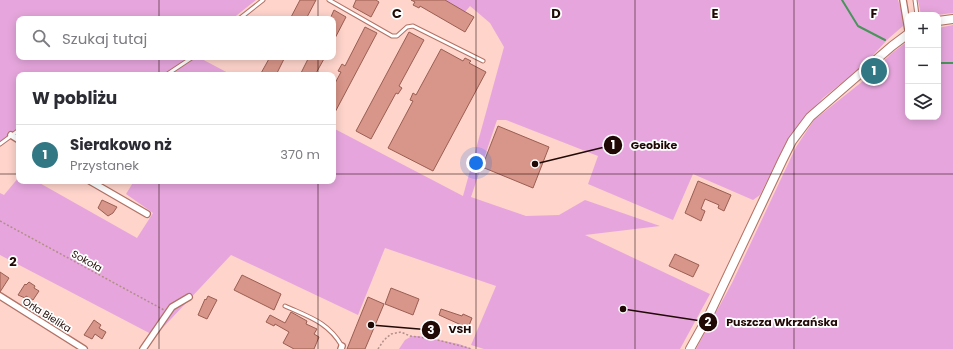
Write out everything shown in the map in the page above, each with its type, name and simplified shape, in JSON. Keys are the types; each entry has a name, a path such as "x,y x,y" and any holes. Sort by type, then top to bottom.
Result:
{"street":[{"path":"903,0 905,12"},
{"path":"941,21 953,19"},
{"path":"690,349 710,313 792,141 801,128 820,107 905,36"},
{"path":"11,135 16,138"},
{"path":"95,184 147,214"},
{"name":"Orła Bielika","path":"0,296 84,349"},
{"path":"143,349 172,306 189,296"}],"lane":[{"path":"243,16 263,0"},
{"path":"329,0 392,36 397,36 407,27 413,26 483,61"},
{"path":"915,0 917,12"},
{"path":"170,72 188,60"},
{"path":"0,144 16,132"},
{"path":"285,306 320,322 331,330 341,348"}],"path":[{"name":"Sokoła","path":"0,221 168,312"},
{"path":"378,349 390,334 402,332 410,336 434,339 472,349"}],"shaded area":[{"path":"0,0 256,0 236,16 16,16 16,60 204,60 226,72 16,72 16,132 0,143"},
{"path":"445,0 898,0 902,12 903,26 888,39 863,66 823,98 799,124 781,153 760,195 753,200 693,174 673,220 588,184 598,156 506,120 497,120 471,197 526,216 559,215 585,200 660,226 585,235 710,294 680,349 484,349 471,345 496,286 385,248 358,315 231,255 155,336 0,255 0,193 4,195 16,181 16,184 41,184 137,238 153,213 126,194 132,184 336,184 336,130 463,196 504,47 490,23 470,6 465,12"},
{"path":"918,0 953,0 953,13 941,14 941,12 920,12"},
{"path":"953,25 953,349 696,349 732,283 796,147 814,120 863,81 892,53 905,43 905,120 941,120 941,27"},
{"path":"412,336 459,344 472,349 399,349 405,340"}],"building":[{"path":"300,0 316,0 308,16 292,16"},
{"path":"356,0 376,0 379,2 371,17 353,7"},
{"path":"411,0 445,0 474,17 465,32 420,6 419,8 413,5 415,2"},
{"path":"334,10 346,17 336,36 336,16 331,16"},
{"path":"365,27 377,33 336,110 336,81 341,72 338,71 342,64 345,66"},
{"path":"409,32 424,40 399,86 402,88 398,94 396,93 371,139 356,131"},
{"path":"441,49 463,61 465,58 471,61 469,63 486,72 433,171 388,148 413,101 410,100 413,93 416,95"},
{"path":"268,60 284,60 278,72 262,72"},
{"path":"308,60 323,60 317,72 302,72"},
{"path":"498,126 549,147 533,188 482,167"},
{"path":"698,181 731,195 724,211 718,208 719,205 705,199 701,209 705,211 701,221 685,213"},
{"path":"102,200 117,207 113,213 108,216 98,208"},
{"path":"675,254 699,265 693,277 669,266"},
{"path":"0,272 9,278 0,292"},
{"path":"242,275 281,294 274,310 234,290"},
{"path":"29,282 39,291 33,300 26,296 25,298 18,295 25,284 26,285"},
{"path":"391,288 419,299 413,315 385,304"},
{"path":"208,296 217,300 207,319 198,315 205,299 206,300"},
{"path":"368,297 384,304 365,349 347,349"},
{"path":"441,309 462,316 463,314 472,318 468,328 439,315"},
{"path":"291,312 307,321 306,324 317,329 314,334 319,337 314,349 294,349 283,343 289,332 275,324 274,326 266,322 270,315 285,323"},
{"path":"94,320 101,325 99,328 106,332 102,339 95,334 92,339 84,335"}],"waterway":[{"path":"842,0 858,26 885,40"},
{"path":"941,63 953,63"}],"place":[{"name":"Sierakowo nż","path":"874,71"},
{"name":"Geobike","path":"535,164"},
{"name":"Puszcza Wkrzańska","path":"623,309"},
{"name":"VSH","path":"371,325"}]}
